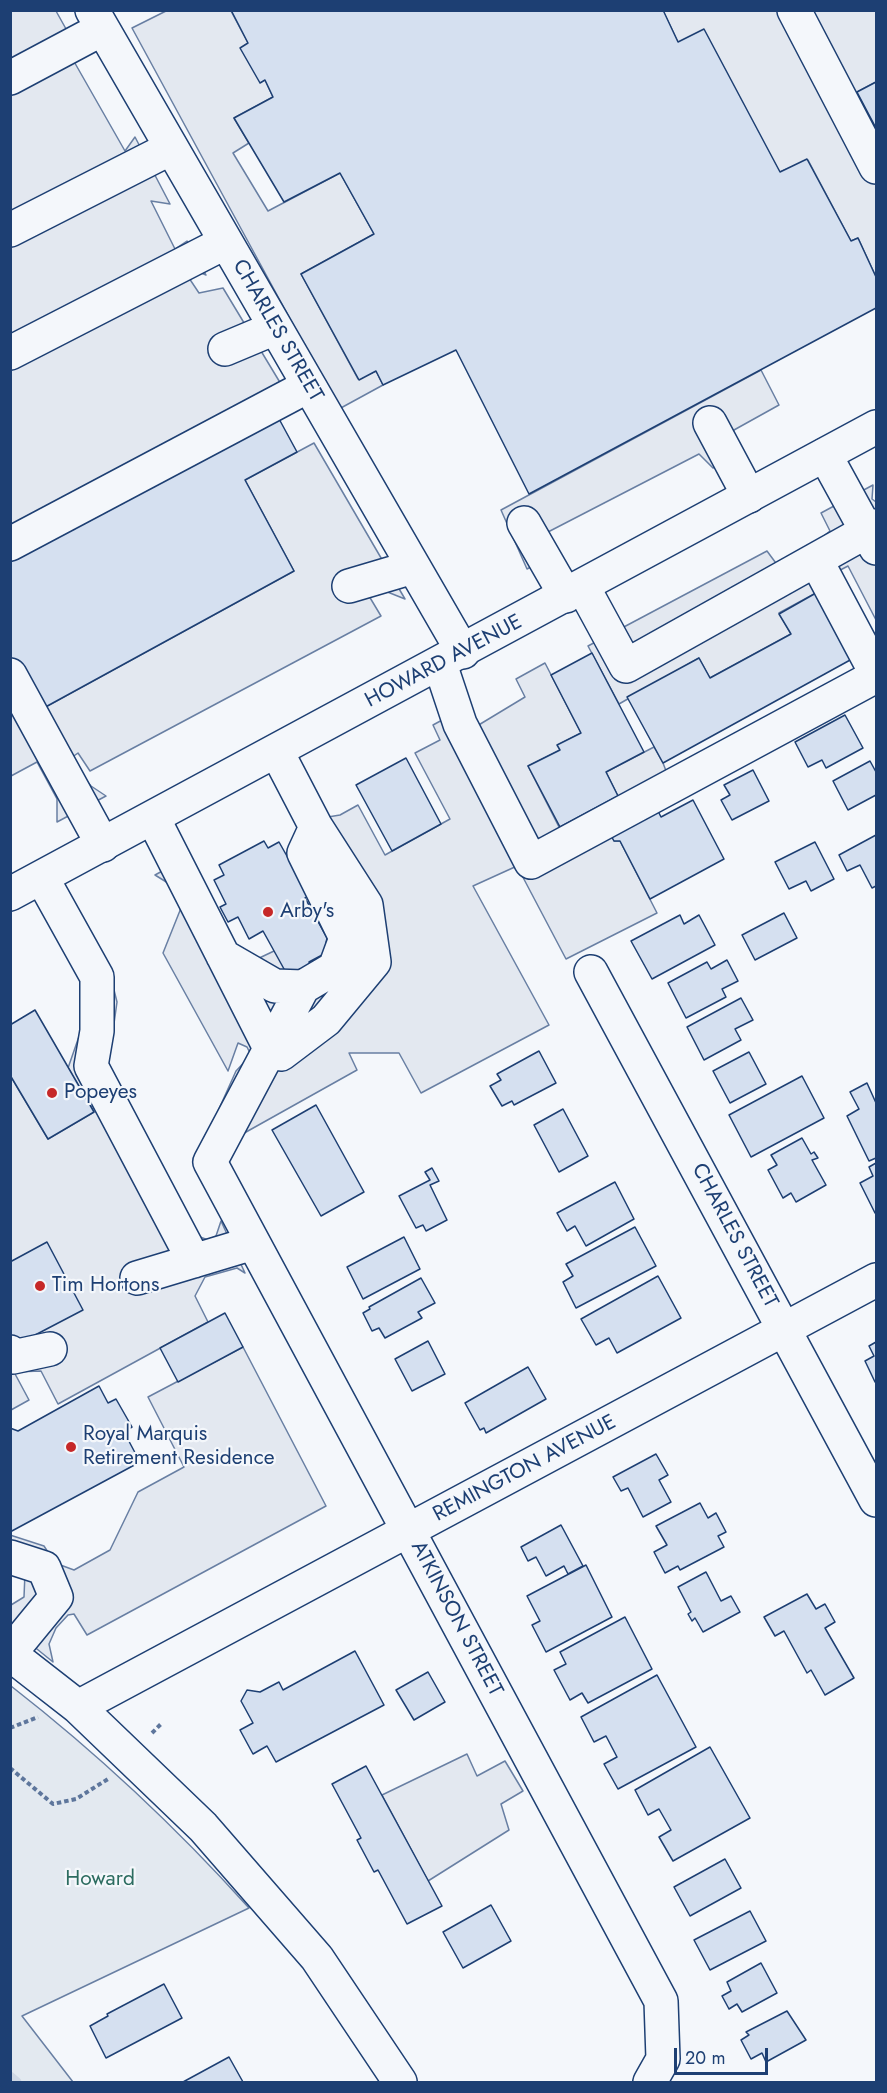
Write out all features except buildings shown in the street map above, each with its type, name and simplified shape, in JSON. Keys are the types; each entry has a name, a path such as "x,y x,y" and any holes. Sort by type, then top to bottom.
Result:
{"street":[{"path":"794,10 876,168"},
{"path":"10,78 97,20"},
{"name":"CHARLES STREET","path":"97,20 413,567 451,658 460,724 531,862 876,675"},
{"path":"10,230 171,148"},
{"path":"10,352 226,242"},
{"path":"225,349 275,328"},
{"path":"10,544 308,386"},
{"path":"710,423 749,496"},
{"name":"HOWARD AVENUE","path":"10,894 876,427"},
{"path":"524,523 626,666 816,560 873,535 825,455"},
{"path":"816,560 876,675"},
{"path":"349,586 413,567"},
{"path":"10,675 103,845"},
{"path":"153,818 270,1048 281,1054 326,1020 374,962 366,905 316,827 277,752"},
{"path":"270,1048 303,987 335,968 346,938 304,853 316,827"},
{"path":"42,878 97,977 97,1031 91,1066 194,1261"},
{"path":"223,956 274,986 303,987"},
{"name":"CHARLES STREET","path":"591,972 876,1500"},
{"name":"ATKINSON STREET","path":"270,1048 210,1162 661,2001 663,2059 650,2082"},
{"path":"137,1278 253,1243"},
{"name":"REMINGTON AVENUE","path":"78,1707 876,1280"},
{"path":"10,1352 13,1357 50,1349"},
{"path":"10,1557 44,1568 56,1597 10,1654 78,1707 203,1827 317,1958 400,2082"}],"path":[{"path":"10,1728 45,1713"},
{"path":"10,1768 53,1804 76,1799 115,1774"}],"green space":[{"name":"Howard","path":"11,1686 105,1764 193,1849 249,1908 22,2016 73,2082 11,2082"}],"shaded area":[{"path":"10,11 56,11 80,54 72,58 125,151 135,137 170,204 151,201 175,249 187,241 206,275 199,272 189,278 199,293 223,288 296,409 10,562"},
{"path":"166,11 231,11 248,43 241,48 265,80 273,97 234,118 249,143 233,153 268,211 340,173 374,234 301,274 358,379 376,371 383,385 339,409 132,28"},
{"path":"663,11 876,11 876,82 857,92 876,128 876,277 858,238 851,241 808,160 780,172 678,42"},
{"path":"761,370 779,405 734,430 731,437 740,454 713,468 699,454 548,532 544,543 550,557 527,569 501,510"},
{"path":"314,443 405,599 380,589 369,596 381,616 90,771 78,753 71,758 79,772 91,786 106,796 57,822 57,799 37,762 11,776 10,656 40,710 294,571 245,480"},
{"path":"873,485 872,499 876,502 876,620 848,566 821,580 816,593 779,613 791,634 710,678 699,658 619,704 588,646 767,551 781,570 830,531 821,513"},
{"path":"545,663 581,733 558,745 560,750 528,766 559,827 618,796 606,772 654,747 663,763 668,776 610,832 614,841 620,841 657,913 566,959 517,866 473,886 549,1025 421,1093 399,1053 349,1053 357,1070 196,1160 236,1071 251,1055 247,1047 238,1043 228,1071 163,953 181,908 176,888 155,875 190,856 227,939 244,949 253,961 274,951 309,962 324,954 327,938 305,898 295,850 298,822 340,815 358,805 385,855 450,819 415,753 440,740 433,725 466,707 477,726 525,697 516,679"},
{"path":"109,970 117,1002 107,1074 195,1235 208,1240 216,1236 221,1221 245,1273 237,1268 205,1277 195,1296 208,1322 58,1404 41,1371 14,1372 29,1400 11,1410 11,1335 47,1243 11,1262 10,1075 48,1139 94,1112 68,1068 83,1025"},
{"path":"243,1347 326,1506 87,1635 74,1614 68,1615 56,1628 49,1644 53,1662 11,1628 11,1605 24,1597 25,1573 11,1573 10,1535 44,1546 55,1563 74,1570 110,1550 138,1492 184,1467 148,1397"},
{"path":"467,1754 477,1776 505,1761 523,1791 501,1804 509,1830 428,1881 382,1795"}],"waterway":[{"path":"10,2076 17,2082"}],"place":[{"name":"Arby's","path":"268,912"},
{"name":"Popeyes","path":"52,1093"},
{"name":"Tim Hortons","path":"40,1286"},
{"name":"Royal Marquis Retirement Residence","path":"71,1447"}]}
